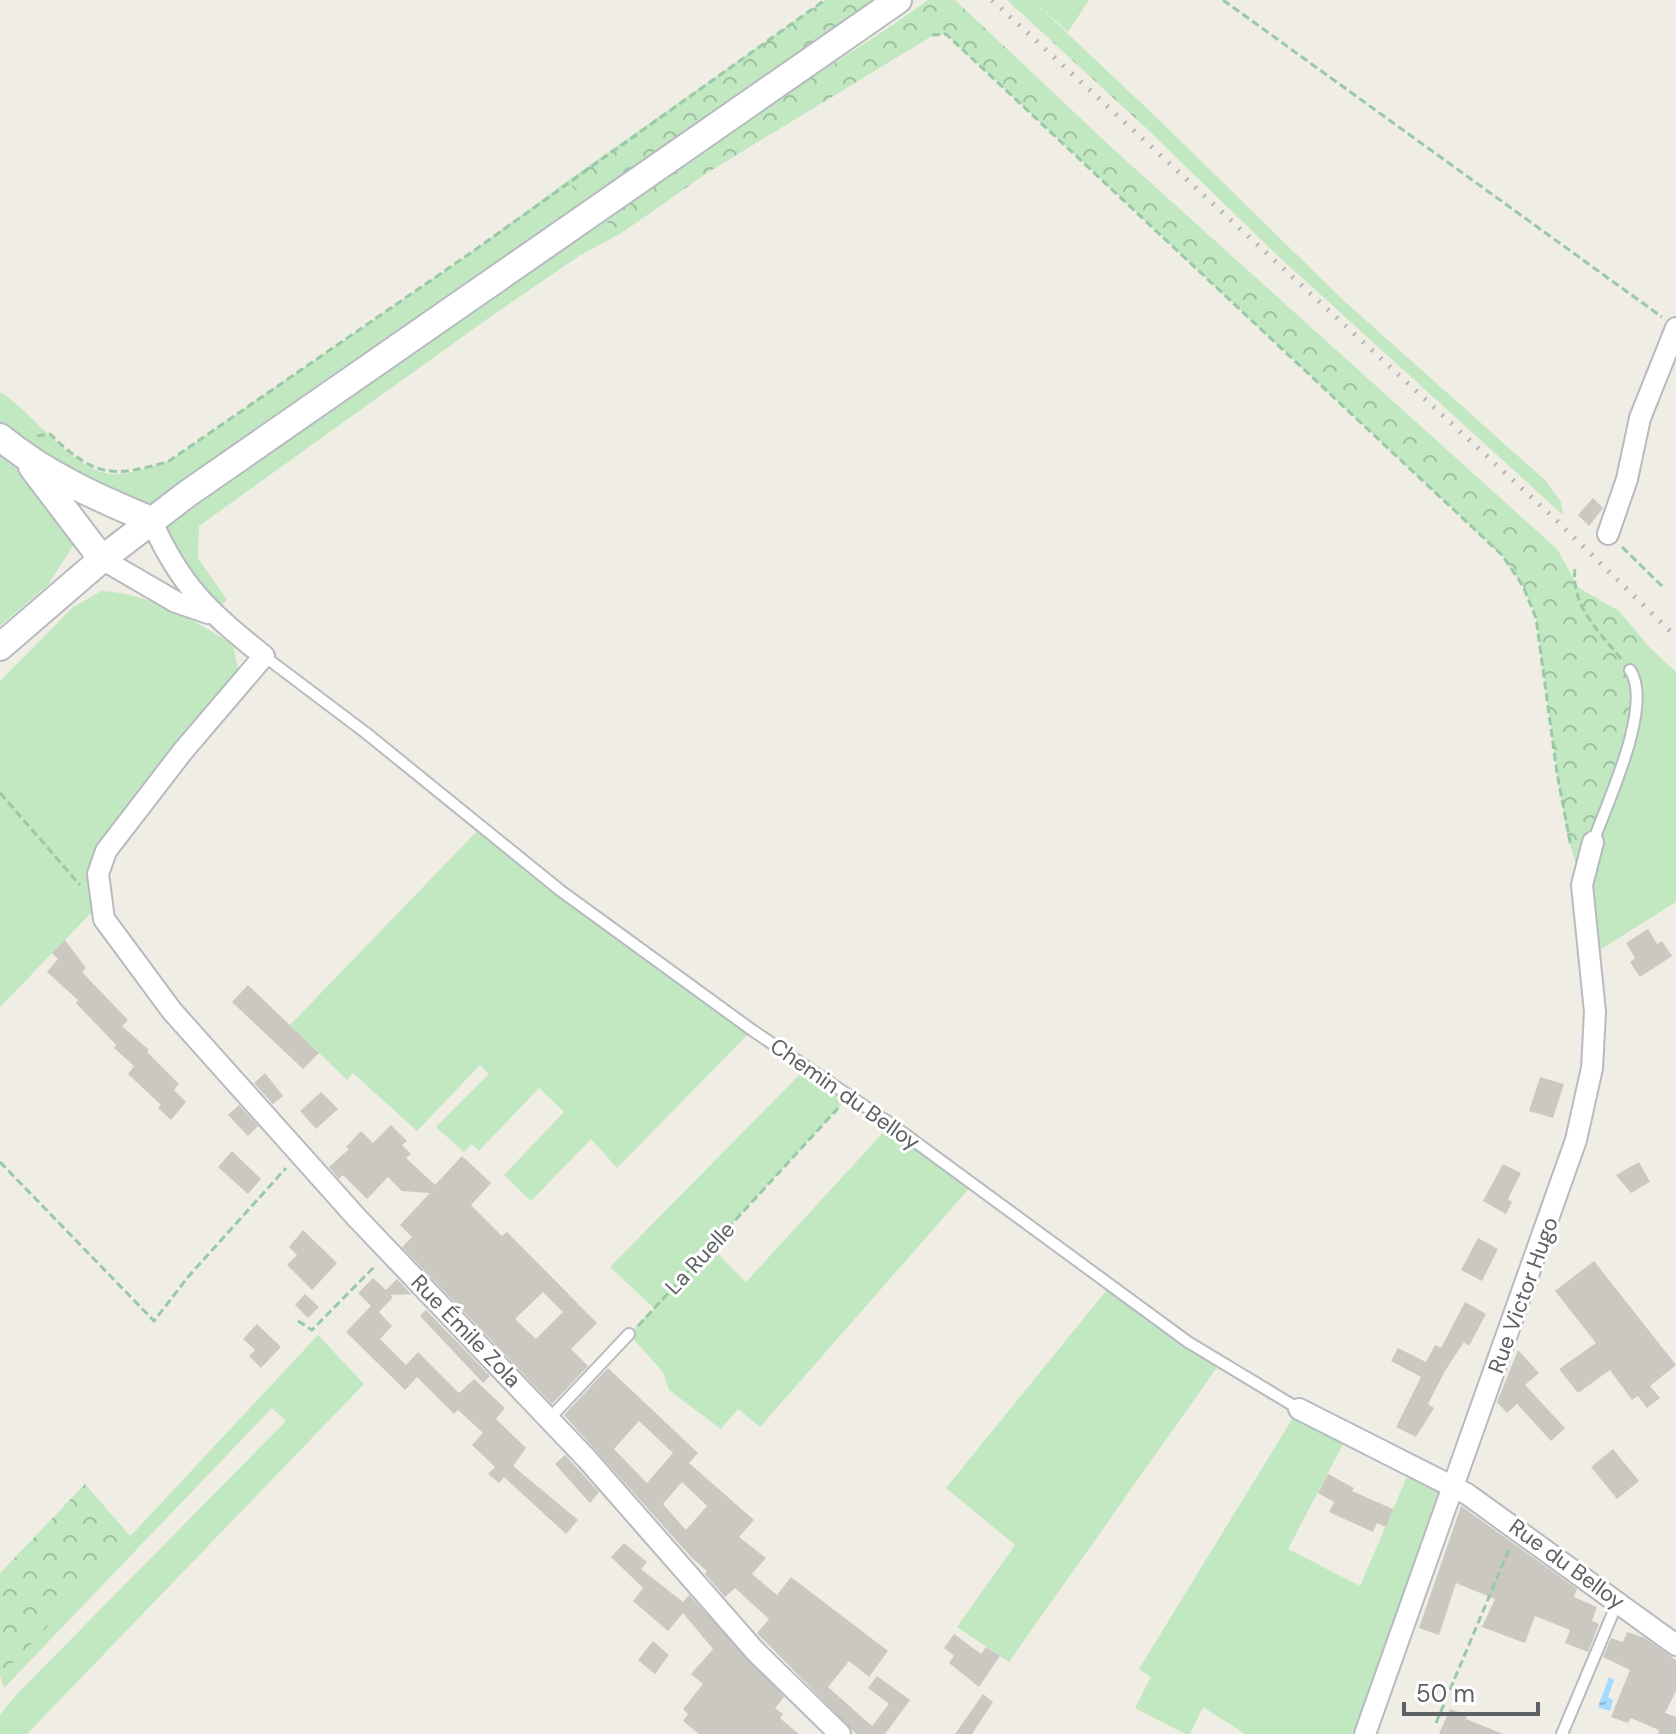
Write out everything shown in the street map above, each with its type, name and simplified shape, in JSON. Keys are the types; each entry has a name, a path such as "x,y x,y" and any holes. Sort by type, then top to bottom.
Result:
{"street":[{"path":"0,647 151,520 898,0"},
{"path":"1608,534 1627,479 1640,418 1672,324"},
{"path":"10,445 97,498 151,520 172,566 211,614 264,656 183,751 106,851 98,874 98,893"},
{"path":"10,445 102,559 176,602 211,614"},
{"name":"Rue Victor Hugo","path":"1365,1734 1576,1140 1592,1068 1595,1012 1582,885 1593,842"},
{"name":"Rue Émile Zola","path":"98,893 104,919 172,1011 388,1251 549,1419 756,1652 840,1734"},
{"name":"Chemin du Belloy","path":"1299,1409 1455,1487"},
{"name":"Rue du Belloy","path":"1455,1487 1518,1529 1676,1645"}],"lane":[{"name":"Chemin du Belloy","path":"264,656 366,733 561,891 1176,1334 1299,1409"},
{"path":"1593,842 1635,722 1637,680 1630,670"},
{"path":"549,1419 629,1334"},
{"path":"1562,1734 1618,1601"}],"path":[{"path":"10,445 50,434 76,459 113,474 169,461 472,252 825,0"},
{"path":"1223,0 1672,324"},
{"path":"932,35 946,34 1502,555 1523,586 1536,618 1567,834 1582,885"},
{"path":"1608,534 1662,586"},
{"path":"1575,569 1573,587 1589,619 1630,670"},
{"path":"0,793 71,878 98,893"},
{"name":"La Ruelle","path":"629,1334 849,1096"},
{"path":"0,1162 154,1321 188,1277 271,1184"},
{"path":"298,1321 312,1330 362,1278"},
{"path":"1436,1723 1518,1529"}],"green space":[{"path":"825,0 874,0 584,199 567,181"},
{"path":"928,0 955,0 1111,147 1557,549 1579,588 1619,611 1650,648 1630,670 1635,722 1582,885 1567,834 1536,618 1523,586 1502,555 946,34 932,36 707,173 623,232 605,221 681,160"},
{"path":"1007,0 1032,0 1156,117 1146,128"},
{"path":"1032,0 1089,0 1068,32"},
{"path":"1156,117 1342,299 1546,481 1561,502 1563,515 1277,255 1146,128"},
{"path":"567,181 605,221 623,232 579,256 490,317 199,526 198,558 227,600 211,614 151,520 27,459 82,532 48,585 0,626 0,392 69,453 99,471 128,473 169,461 472,252"},
{"path":"101,591 153,602 186,617 233,645 238,669 236,692 106,851 94,910 0,1007 0,681 72,608"},
{"path":"1650,648 1676,672 1676,902 1589,957 1593,842 1630,670"},
{"path":"481,827 752,1030 617,1168 591,1139 531,1201 504,1175 564,1112 539,1088 479,1151 472,1144 464,1152 436,1127 489,1074 480,1065 417,1131 353,1073 347,1080 290,1025"},
{"path":"807,1067 849,1096 711,1247 746,1282 891,1124 973,1184 760,1427 738,1409 721,1429 669,1390 663,1372 629,1334 654,1308 610,1267"},
{"path":"1110,1286 1220,1363 1009,1662 957,1627 1015,1545 946,1488"},
{"path":"318,1335 364,1384 27,1734 0,1734 0,1715 17,1694 286,1421 272,1408 4,1688 0,1676"},
{"path":"1294,1416 1349,1433 1288,1549 1360,1586 1412,1465 1455,1487 1365,1734 1245,1734 1203,1707 1190,1734 1185,1734 1135,1708 1151,1677 1139,1669"},
{"path":"85,1484 132,1538 0,1676 0,1573"}],"water":[{"path":"1609,1677 1614,1680 1608,1697 1613,1700 1610,1711 1598,1707"}],"building":[{"path":"1593,498 1603,508 1589,526 1578,515"},
{"path":"1648,929 1657,944 1662,941 1672,956 1640,977 1630,962 1635,958 1626,943"},
{"path":"65,940 86,968 82,972 128,1020 122,1026 149,1050 147,1052 179,1084 174,1090 186,1102 171,1120 158,1108 161,1105 128,1074 134,1066 114,1048 116,1045 76,1003 78,1000 47,972 58,959 52,953"},
{"path":"248,985 319,1053 303,1069 232,1002"},
{"path":"265,1073 283,1096 273,1104 254,1083"},
{"path":"1540,1077 1564,1084 1553,1118 1529,1111"},
{"path":"321,1092 338,1109 316,1129 300,1111"},
{"path":"239,1105 258,1126 248,1136 228,1115"},
{"path":"391,1125 407,1141 402,1145 411,1154 406,1158 435,1185 462,1156 491,1183 471,1205 502,1236 507,1232 597,1323 571,1349 588,1366 552,1404 402,1247 412,1237 400,1225 430,1193 402,1191 388,1177 367,1199 343,1175 339,1179 329,1167 349,1149 346,1147 361,1131 373,1143","holes":["543,1292 563,1312 536,1339 515,1319"]},
{"path":"232,1151 261,1179 248,1194 218,1167"},
{"path":"1639,1162 1650,1182 1631,1193 1616,1175"},
{"path":"1503,1164 1521,1173 1508,1199 1512,1202 1506,1214 1483,1201"},
{"path":"303,1230 337,1263 312,1290 287,1265 297,1255 289,1247"},
{"path":"1478,1238 1498,1249 1482,1281 1461,1270"},
{"path":"1594,1261 1676,1365 1650,1386 1660,1398 1647,1408 1638,1396 1632,1400 1610,1370 1578,1393 1559,1369 1596,1343 1555,1291"},
{"path":"373,1278 386,1290 397,1279 411,1294 390,1295 393,1297 379,1312 392,1326 380,1339 406,1365 418,1352 459,1393 474,1379 505,1408 496,1419 526,1448 513,1466 578,1520 566,1534 504,1477 499,1483 488,1474 495,1467 472,1445 483,1433 458,1410 454,1414 417,1377 405,1390 346,1332 371,1306 358,1293"},
{"path":"305,1294 319,1307 308,1318 295,1305"},
{"path":"1465,1302 1486,1314 1469,1346 1464,1342 1445,1371 1428,1404 1434,1408 1416,1437 1396,1427 1421,1377 1391,1361 1398,1348 1426,1362 1435,1345 1441,1348"},
{"path":"426,1310 490,1376 483,1383 420,1316"},
{"path":"257,1324 281,1347 261,1368 249,1356 255,1350 243,1339"},
{"path":"1518,1350 1539,1373 1525,1385 1565,1428 1551,1441 1517,1404 1507,1413 1497,1402"},
{"path":"608,1368 698,1453 689,1463 754,1520 739,1537 766,1558 752,1574 777,1595 791,1577 888,1651 869,1677 849,1661 828,1687 872,1726 889,1704 868,1688 877,1676 910,1700 885,1734 857,1734 852,1730 757,1633 769,1619 735,1588 725,1597 705,1574 707,1571 564,1415","holes":["639,1421 673,1453 647,1483 614,1449","682,1482 707,1506 686,1530 663,1504"]},
{"path":"1613,1449 1639,1481 1617,1499 1591,1467"},
{"path":"565,1455 599,1492 590,1503 555,1464"},
{"path":"1328,1474 1354,1488 1352,1491 1393,1509 1386,1527 1377,1523 1373,1532 1329,1512 1334,1502 1318,1493"},
{"path":"1461,1506 1577,1589 1574,1597 1597,1607 1592,1621 1599,1624 1588,1652 1565,1643 1570,1630 1535,1616 1525,1643 1482,1627 1495,1599 1456,1583 1439,1635 1419,1628"},
{"path":"624,1543 647,1562 641,1569 683,1602 689,1595 784,1697 775,1708 783,1714 780,1718 799,1734 699,1734 683,1721 688,1714 683,1709 703,1684 691,1674 713,1649 683,1613 668,1631 633,1601 643,1588 611,1557"},
{"path":"1627,1632 1645,1638 1676,1660 1676,1691 1665,1713 1676,1717 1676,1734 1658,1734 1659,1730 1631,1718 1628,1723 1611,1717 1630,1670 1603,1657 1611,1638 1623,1642"},
{"path":"954,1634 981,1654 986,1647 1000,1656 979,1687 949,1663 954,1656 944,1648"},
{"path":"653,1641 669,1655 655,1674 638,1660"},
{"path":"983,1694 993,1702 972,1734 955,1734"},
{"path":"1450,1709 1467,1715 1466,1719 1503,1734 1439,1734"}],"railway":[{"path":"992,0 1554,518 1676,637"}]}
